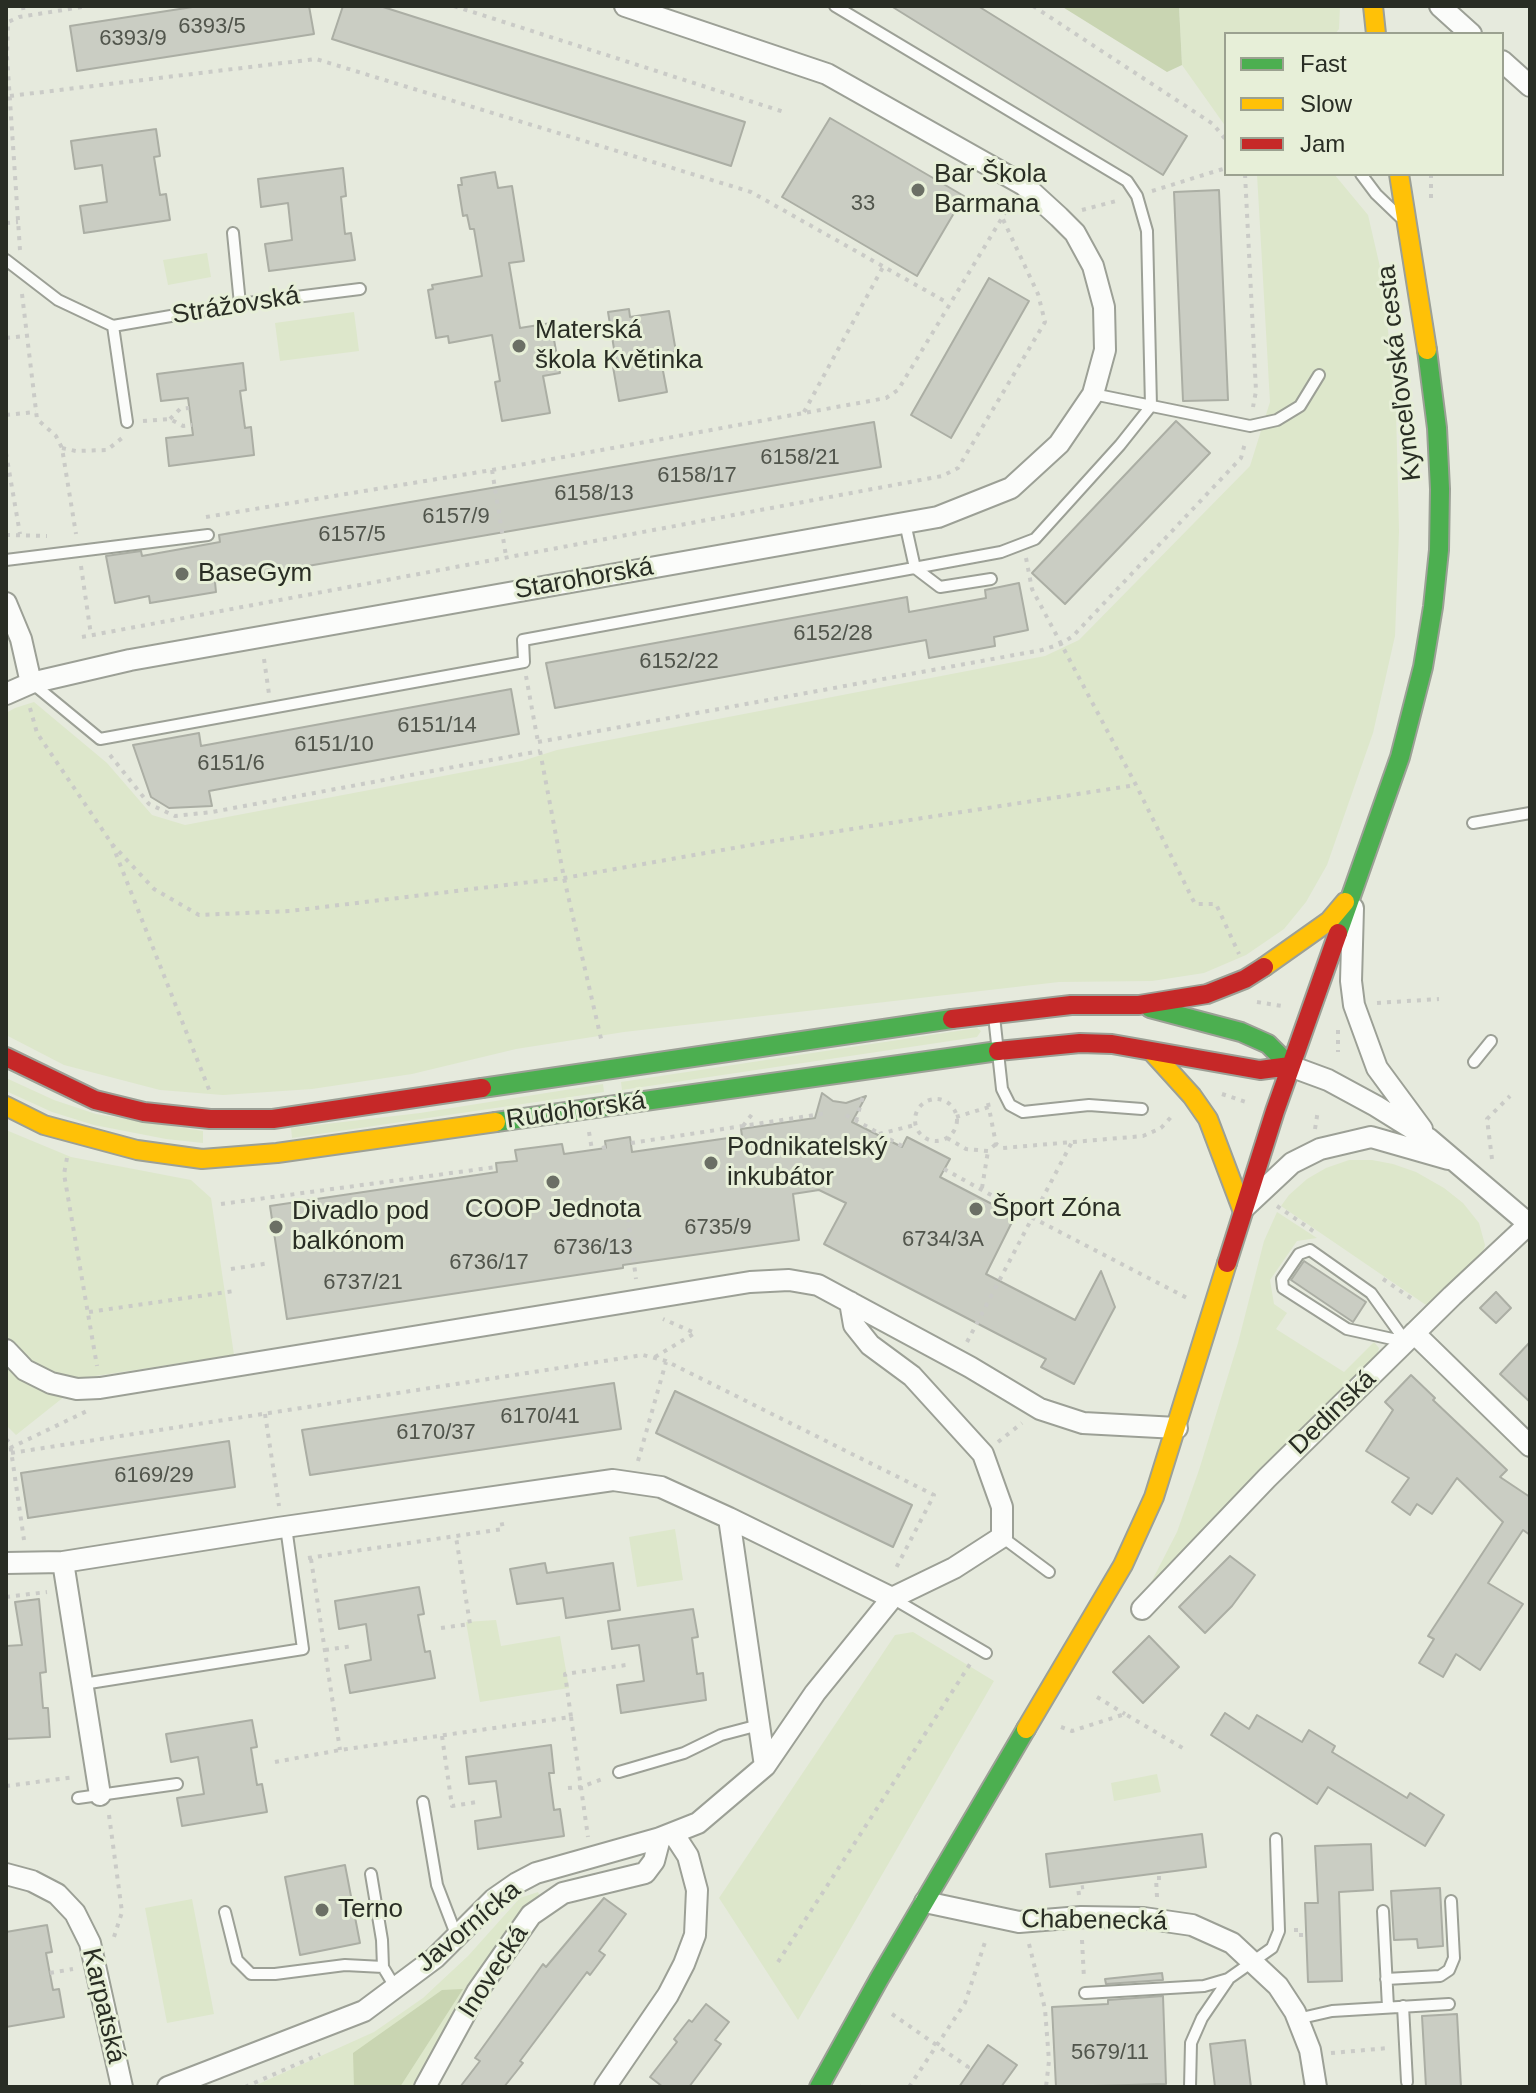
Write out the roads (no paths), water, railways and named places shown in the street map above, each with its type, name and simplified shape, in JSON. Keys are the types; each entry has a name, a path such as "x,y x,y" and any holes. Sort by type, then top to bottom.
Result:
{"street":[{"name":"Starohorská","path":"6,694 130,660 938,517 1011,488 1059,444 1093,394 1105,350 1104,307 1093,266 1075,233 1024,185 827,74 625,6"},
{"path":"1373,6 1376,32"},
{"path":"1440,6 1469,32"},
{"path":"1504,63 1530,86"},
{"name":"Kynceľovská cesta","path":"819,2087 1123,1565 1154,1497 1242,1209 1409,724 1433,607 1439,550 1440,489 1437,428 1399,176"},
{"path":"6,603 13,640 29,690"},
{"path":"1353,892 1351,981 1354,1005 1377,1068 1429,1139"},
{"name":"Rudohorská","path":"6,1057 95,1100 144,1112 210,1119 273,1119 993,1013 1071,1005 1139,1005 1207,994 1245,979 1286,953 1329,921 1353,892"},
{"name":"Rudohorská","path":"1139,1005 1241,1032 1268,1044 1290,1066"},
{"name":"Rudohorská","path":"6,1106 44,1125 137,1150 202,1159 333,1146 996,1051 1080,1043 1112,1044 1260,1070 1290,1066"},
{"path":"1153,1053 1192,1096 1208,1119 1242,1209 1292,1163 1320,1149 1371,1137 1455,1161"},
{"path":"1290,1066 1340,1087 1429,1139 1529,1223"},
{"name":"Dedinská","path":"1142,1609 1267,1478 1529,1223"},
{"path":"6,1350 25,1370 51,1383 77,1389 100,1388 750,1282 789,1280 818,1285 970,1367 1040,1409 1083,1423 1177,1428"},
{"path":"850,1302 854,1325 870,1345 912,1376 983,1454 1002,1507 1002,1537"},
{"path":"1410,1337 1530,1446"},
{"path":"6,1563 63,1562 283,1520 499,1497 613,1480 661,1487 892,1598"},
{"path":"729,1518 765,1766"},
{"name":"Javornícka","path":"168,2087 364,2011 435,1958 494,1899 536,1873 698,1823 765,1766 815,1693 892,1598 954,1568 1002,1537"},
{"path":"63,1562 100,1795"},
{"path":"605,2087 668,1995 695,1935 697,1890 688,1856 666,1835"},
{"name":"Inovecká","path":"425,2087 477,1992 531,1915 563,1893 645,1873 666,1835"},
{"name":"Karpatská","path":"6,1874 32,1881 57,1894 75,1913 90,1943 122,2087"},
{"name":"Chabenecká","path":"925,1902 1019,1922 1081,1917 1144,1918 1192,1925 1232,1943 1278,1986 1310,2050 1316,2087"}],"lane":[{"path":"29,690 100,739 524,662 523,640 1001,552 1035,539 1151,406 1147,231 1137,196 1127,181 835,6"},
{"path":"1362,176 1408,225"},
{"path":"233,233 240,304"},
{"path":"6,260 58,300 113,326 127,422"},
{"name":"Strážovská","path":"113,326 240,304 360,289"},
{"path":"1093,394 1250,426 1277,420 1300,406 1319,375"},
{"path":"905,523 915,568 940,587 991,579"},
{"path":"6,560 208,535"},
{"path":"1473,823 1530,813"},
{"path":"993,1013 1002,1089 1010,1105 1023,1112 1089,1105 1142,1109"},
{"path":"1474,1062 1491,1041"},
{"path":"1310,1250 1371,1293 1410,1337 1347,1329 1283,1288 1282,1279 1299,1254 1310,1250"},
{"path":"83,1684 303,1649 283,1520"},
{"path":"1002,1537 1049,1572"},
{"path":"892,1598 983,1651"},
{"path":"619,1772 684,1753 721,1735 759,1725"},
{"path":"78,1798 177,1784"},
{"path":"423,1802 437,1885 457,1937"},
{"path":"1085,1993 1204,1986 1228,1979 1272,1948 1279,1931 1276,1839"},
{"path":"371,1874 382,1940 383,1967 395,1987"},
{"path":"1386,1979 1440,1976 1449,1970 1454,1958 1451,1901"},
{"path":"1383,1911 1388,2007"},
{"path":"225,1912 237,1960 251,1974 345,1965 383,1967"},
{"path":"1190,2087 1191,2043 1202,2018 1228,1979"},
{"path":"1297,2019 1332,2011 1449,2004"},
{"path":"1403,2006 1407,2082"}],"place":[{"name":"Bar Škola Barmana","path":"918,190"},
{"name":"Materská škola Květinka","path":"519,346"},
{"name":"BaseGym","path":"182,574"},
{"name":"Podnikatelský inkubátor","path":"711,1163"},
{"name":"COOP Jednota","path":"553,1182"},
{"name":"Šport Zóna","path":"976,1209"},
{"name":"Divadlo pod balkónom","path":"276,1227"},
{"name":"Terno","path":"322,1910"}]}
